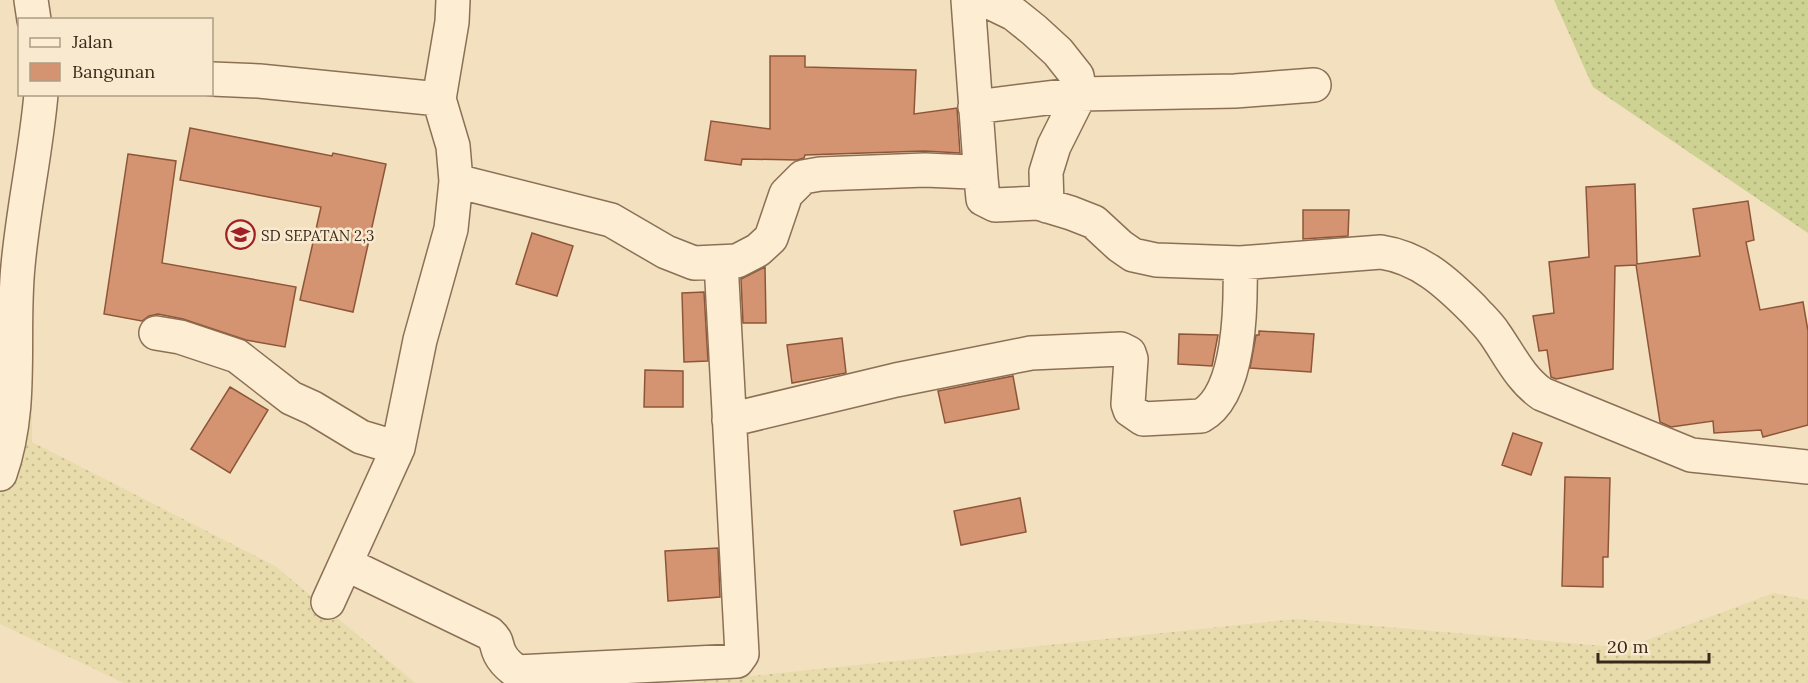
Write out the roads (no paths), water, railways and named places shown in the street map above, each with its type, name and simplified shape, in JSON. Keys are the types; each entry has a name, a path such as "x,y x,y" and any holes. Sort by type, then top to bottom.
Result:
{"street":[{"path":"32,0 34,18"},
{"path":"328,603 398,448 420,340 451,229 456,181 453,146 439,99 452,22 453,0"},
{"path":"968,0 983,199 991,204 1032,203 1047,206 1094,222 1133,255 1156,260 1240,263 1381,252 1410,259 1436,274 1493,330 1526,381 1542,394 1691,455 1808,467"},
{"path":"985,0 1014,14 1058,52 1077,76 1080,94 1059,134 1046,172 1047,206"},
{"path":"213,79 259,81 439,99"},
{"path":"975,107 1080,94 1188,93 1314,85"},
{"path":"0,474 11,434 16,386 17,267 41,96"},
{"path":"456,181 610,220 666,252 694,263 736,261 747,256 771,238 786,194 802,177 820,174 925,170 971,172 981,178"},
{"path":"345,564 489,633 497,639 499,653 507,665 517,672 737,661 742,654 721,262"},
{"path":"729,420 896,380 1031,353 1121,349 1129,353 1131,359 1128,404 1130,410 1143,419 1201,416 1209,411 1220,398 1229,379 1241,302 1240,263"},
{"path":"156,333 180,337 237,356 291,398 313,408 361,437 398,448"}],"place":[{"name":"SD SEPATAN 2,3","path":"240,235"}]}
